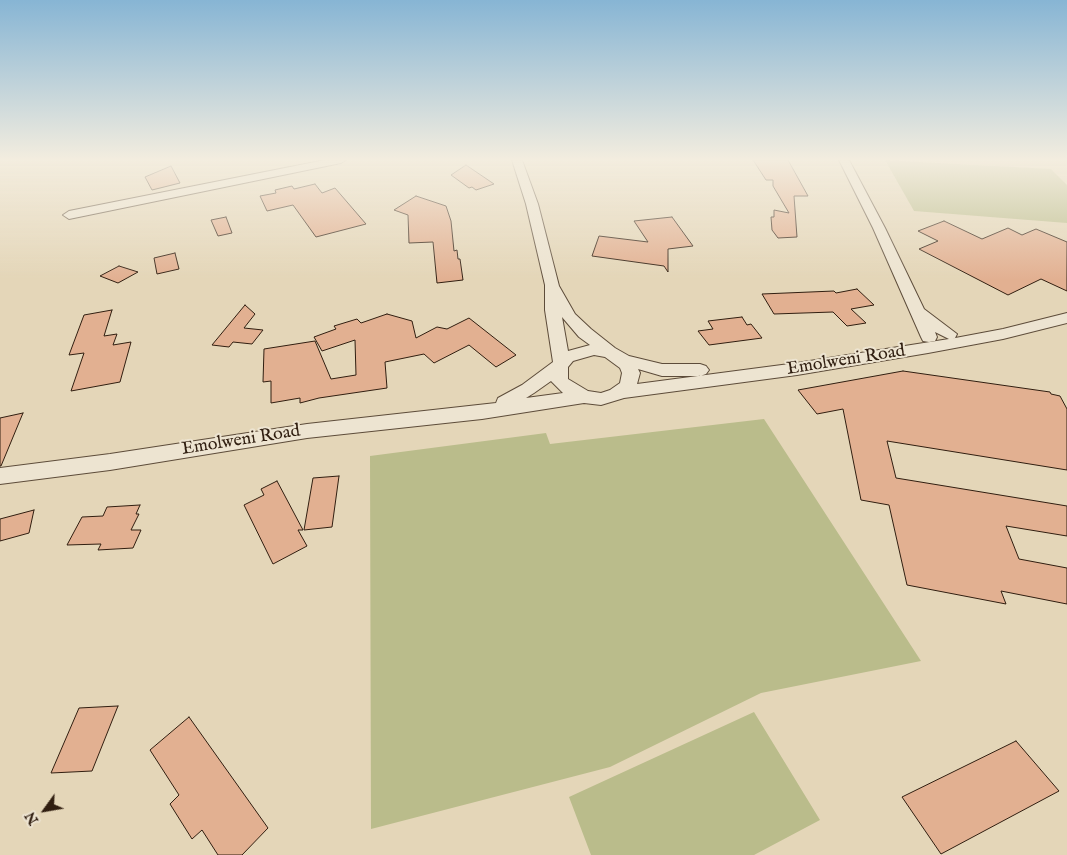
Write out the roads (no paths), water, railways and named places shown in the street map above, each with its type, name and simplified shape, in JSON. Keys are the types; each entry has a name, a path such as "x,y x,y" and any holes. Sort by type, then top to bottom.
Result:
{"street":[{"path":"69,216 147,200"},
{"path":"531,200 552,285 553,310 561,364 560,380 566,387 584,397 601,399 622,392 631,380 631,373 616,356 585,333 569,316 552,285"},
{"path":"864,200 929,337"},
{"path":"914,308 931,323 949,334"},
{"name":"Emolweni Road","path":"616,356 649,368 689,372 794,359 949,334 1067,309"},
{"name":"Emolweni Road","path":"622,392 797,369 928,348 1003,334 1067,318"},
{"path":"561,364 567,357 584,351 616,356"},
{"name":"Emolweni Road","path":"482,412 517,396 561,364"},
{"name":"Emolweni Road","path":"0,476 110,462 307,431 482,412 584,397"}]}
